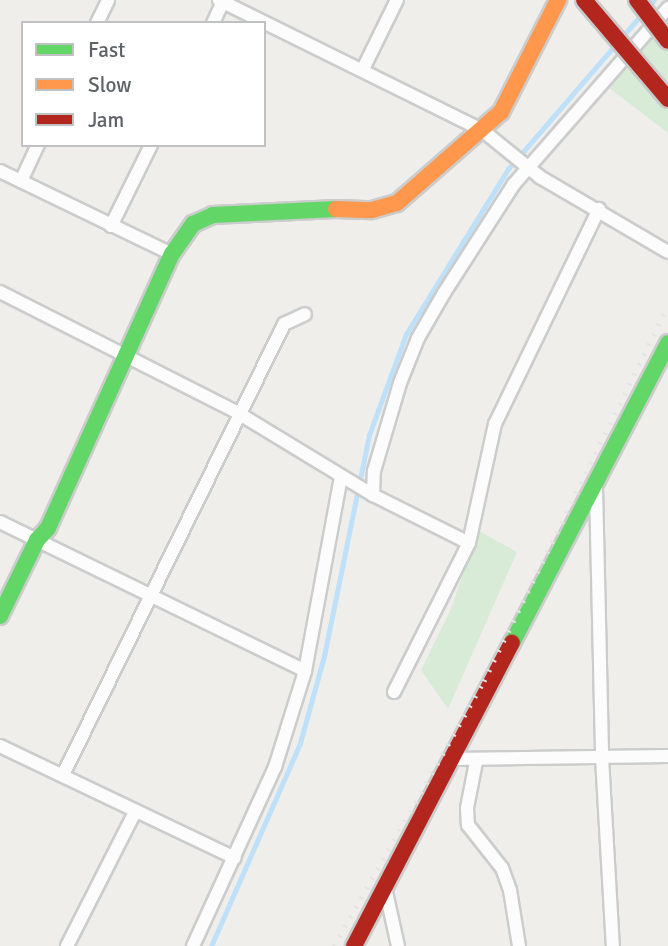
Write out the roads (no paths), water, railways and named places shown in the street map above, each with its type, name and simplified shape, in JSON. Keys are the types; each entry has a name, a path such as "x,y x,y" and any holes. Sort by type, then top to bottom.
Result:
{"street":[{"path":"98,21 108,0"},
{"path":"363,69 397,0"},
{"path":"584,0 668,99"},
{"path":"637,0 668,41"},
{"path":"214,21 221,1 263,21"},
{"path":"0,616 37,540 48,528 173,254 193,224 213,215 273,215 310,208 372,210 397,203 500,112 555,1"},
{"path":"370,494 378,459 418,338 527,165 668,8"},
{"path":"266,23 482,130 527,165 668,252"},
{"path":"21,181 37,147"},
{"path":"111,226 151,147"},
{"path":"0,171 173,254"},
{"path":"394,692 428,633 469,543 495,424 599,209"},
{"path":"0,292 238,413 370,494 469,543"},
{"path":"63,775 152,596 238,413 285,324 305,314"},
{"path":"354,946 386,892 668,343"},
{"path":"193,946 275,767 304,671 344,479"},
{"path":"596,487 602,758 613,946"},
{"path":"0,522 304,671"},
{"path":"0,746 235,858"},
{"path":"454,760 475,762 668,756"},
{"path":"475,762 467,808 468,825 502,868 510,890 519,946"},
{"path":"66,946 135,812"},
{"path":"386,892 398,946"}],"waterway":[{"path":"211,946 300,743 324,656 369,435 406,334 508,169 654,0"}],"railway":[{"path":"334,946 484,681 668,306"}]}
